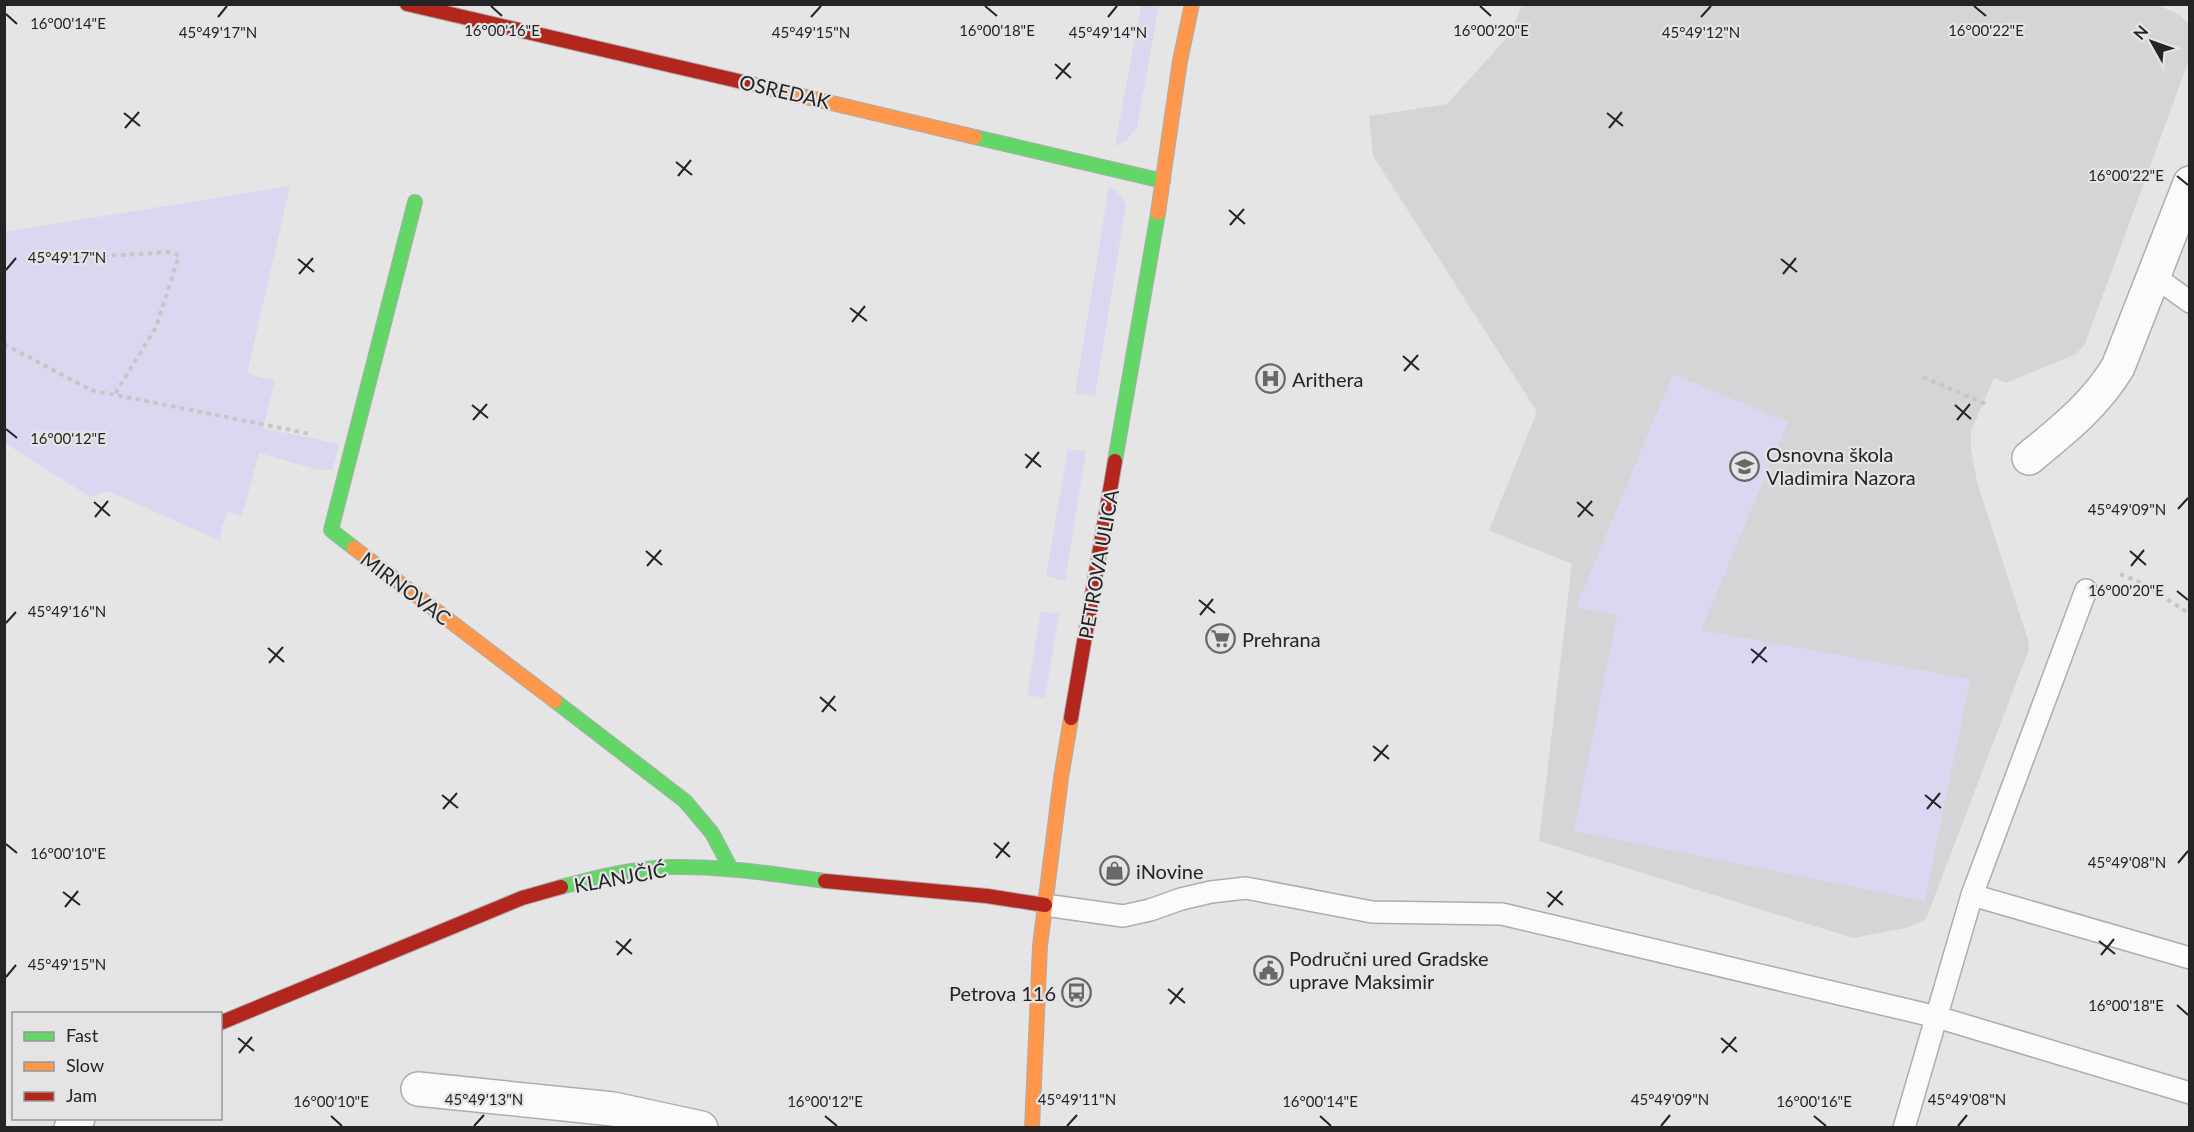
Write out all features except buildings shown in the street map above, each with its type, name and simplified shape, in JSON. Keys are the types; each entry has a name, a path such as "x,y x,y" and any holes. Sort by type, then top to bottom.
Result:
{"street":[{"name":"OSREDAK","path":"407,4 1163,181"},
{"name":"PETROVA ULICA","path":"1032,1128 1040,946 1061,778 1163,181 1180,61 1192,4"},
{"path":"2029,458 2076,419 2105,388 2118,367 2190,183"},
{"name":"MIRNOVAC","path":"415,202 331,530 685,801 711,828 731,869"},
{"name":"KLANJČIĆ","path":"222,1022 522,898 603,876 668,867 731,869 842,883 987,896 1044,905"},
{"path":"418,1089 613,1109 701,1128"}],"lane":[{"path":"2154,276 2190,302"},
{"path":"1904,1128 1972,894 2086,590"},
{"path":"1044,905 1123,916 1211,892 1246,888 1372,912 1502,914 1937,1017 2190,1092"},
{"path":"1972,894 2190,957"}],"path":[{"path":"67,258 172,252 179,256 156,327 115,395"},
{"path":"4,344 91,390 353,444"},
{"path":"1923,377 1988,405"},
{"path":"2120,574 2144,584 2190,614"}],"shaded area":[{"name":"Osnovna škola Vladimira Nazora","path":"2155,4 2178,14 2188,23 2190,29 2189,60 2085,344 2076,354 2006,383 1994,378 1971,431 1971,450 1977,482 2029,649 1926,919 1906,928 1853,938 1539,841 1572,564 1489,530 1537,412 1373,156 1369,116 1447,104 1511,33 1522,5"},
{"path":"1141,5 1159,5 1137,127 1126,141 1115,146"},
{"path":"290,186 247,374 275,381 263,428 339,444 332,470 319,470 259,453 242,516 227,512 220,535 221,541 108,491 90,497 5,443 4,232"},
{"path":"1109,187 1116,190 1126,204 1095,396 1075,393"},
{"path":"1673,374 1788,422 1701,630 1970,679 1925,901 1574,831 1617,615 1576,607"},
{"path":"1068,449 1086,451 1065,581 1046,576"},
{"path":"1041,611 1059,614 1045,698 1027,695"}],"traffic: fast":[{"path":"975,137 1163,181"},
{"path":"354,548 331,530 415,202"},
{"path":"1115,461 1158,213"},
{"path":"555,701 685,801 712,833 731,869"},
{"path":"561,887 628,871 670,867 728,869 825,881"}],"traffic: slow":[{"path":"1158,213 1180,61 1192,4"},
{"path":"747,83 975,137"},
{"path":"354,548 555,701"},
{"path":"1032,1128 1040,946 1061,778 1071,718"}],"traffic: jam":[{"path":"407,4 747,83"},
{"path":"1071,718 1115,461"},
{"path":"825,881 987,896 1045,905"},
{"path":"222,1022 522,898 561,887"}],"place":[{"name":"Arithera","path":"1271,379"},
{"name":"Osnovna škola Vladimira Nazora","path":"1745,466"},
{"name":"Prehrana","path":"1221,639"},
{"name":"iNovine","path":"1115,871"},
{"name":"Područni ured Gradske uprave Maksimir","path":"1268,970"},
{"name":"Petrova 116","path":"1077,993"}]}
